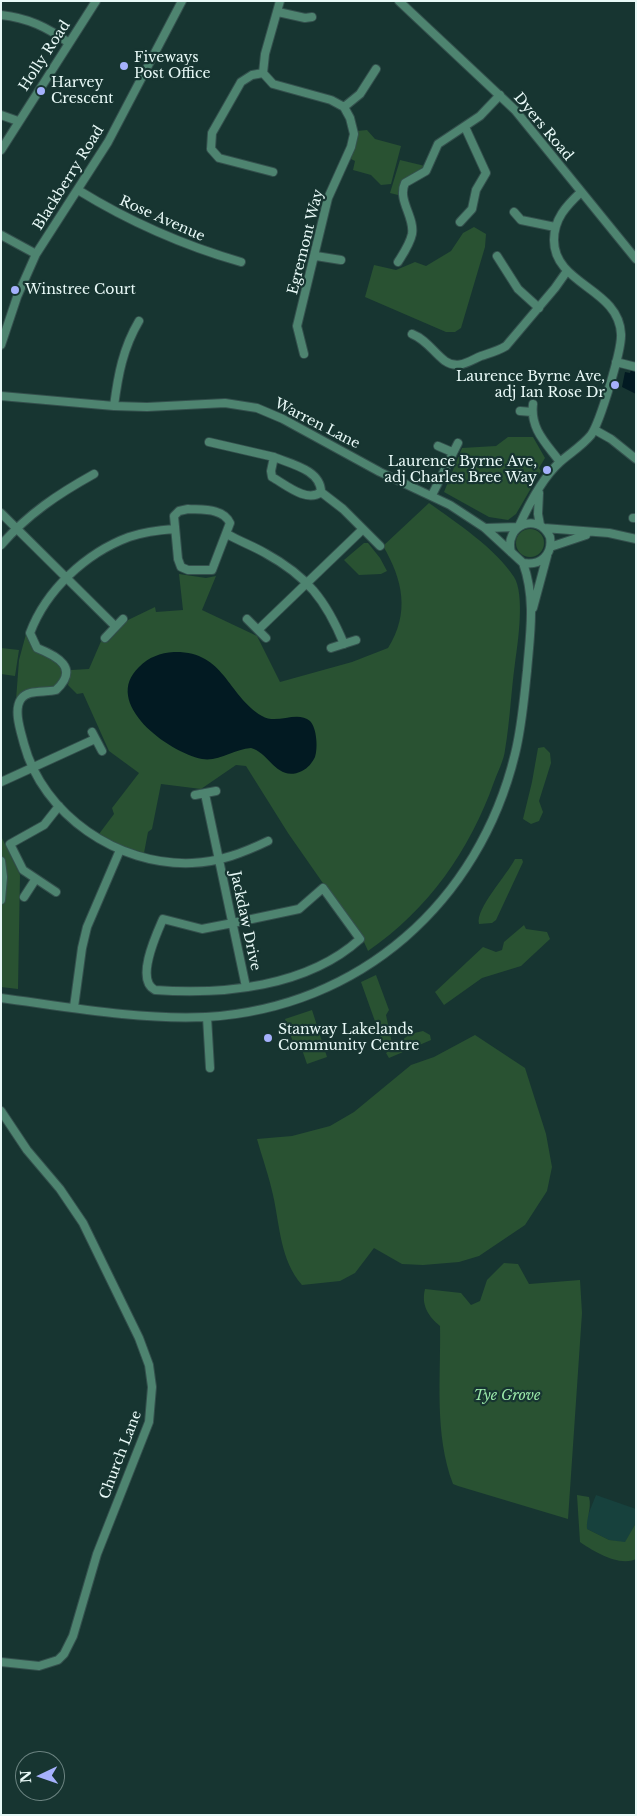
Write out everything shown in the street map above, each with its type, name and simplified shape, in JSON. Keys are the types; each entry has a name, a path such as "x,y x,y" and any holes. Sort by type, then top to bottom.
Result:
{"street":[{"name":"Holly Road","path":"1,150 96,1"},
{"name":"Blackberry Road","path":"1,345 17,297 36,254 108,142 182,1"},
{"path":"280,1 265,54 263,73 273,84 331,100 344,107 360,94 376,69"},
{"name":"Dyers Road","path":"399,1 515,110 636,258"},
{"path":"278,12 305,18 312,17"},
{"path":"1,14 36,23 51,30 69,44"},
{"path":"263,73 252,75 241,82 212,133 211,149 219,158 273,172"},
{"path":"398,262 413,233 403,195 403,187 408,181 426,171 438,144 480,116 500,95"},
{"name":"Egremont Way","path":"304,354 297,326 316,256 328,198 351,147 354,134 350,118 344,107"},
{"path":"1,115 18,121"},
{"path":"460,222 472,210 476,190 486,173 465,127"},
{"name":"Rose Avenue","path":"78,190 114,213 154,232 198,250 241,262"},
{"path":"511,552 510,541 548,475 560,462 585,442 594,430 622,337 616,315 598,293 567,271 556,254 555,227 562,211 581,192"},
{"path":"514,212 521,220 555,227"},
{"path":"1,235 36,254"},
{"path":"316,256 341,260"},
{"path":"497,256 518,289 539,308"},
{"path":"412,334 428,342 446,362 465,365 506,346 539,308 567,271"},
{"path":"114,406 125,346 140,321"},
{"path":"300,342 310,339"},
{"path":"616,362 636,367"},
{"name":"Warren Lane","path":"1,396 114,406 147,407 225,403 258,408 283,419 387,475 432,495 485,528 523,563"},
{"path":"520,411 533,408 537,430 560,462"},
{"path":"594,430 611,439 636,459"},
{"path":"209,442 274,457 299,467 316,477 321,485 321,492 380,546"},
{"path":"432,495 458,443"},
{"path":"438,446 452,452"},
{"path":"274,457 271,471 272,477 308,496 315,496 321,492"},
{"path":"1,546 16,527 49,501 94,474"},
{"path":"1,998 172,1017 207,1017 255,1010 286,1002 345,978 398,944 442,900 461,877 496,814 508,783 523,708 532,612 550,547 550,537 542,527 538,514 539,491"},
{"path":"188,509 218,512 226,516 230,523 212,570 188,570 181,567 178,559 174,529 174,516 179,511 188,509"},
{"path":"1,513 115,626"},
{"path":"485,528 518,527 532,523 542,527 596,532 636,539"},
{"path":"174,529 150,532 122,540 85,560 66,578 35,620 30,633 37,648 58,656 66,667 66,678 56,690 28,694 19,701 18,709 22,733 33,767 59,806 75,822 96,838 120,850 150,860 192,863 241,854 268,841"},
{"path":"259,629 363,529"},
{"path":"550,547 572,538 596,532"},
{"path":"227,534 264,552 309,583 329,612 344,644"},
{"path":"532,612 530,587 523,563 536,563 547,555"},
{"path":"105,638 122,619"},
{"path":"247,619 266,638"},
{"path":"331,648 356,640"},
{"path":"1,782 94,736 102,751"},
{"path":"195,795 216,791"},
{"name":"Jackdaw Drive","path":"205,794 246,987"},
{"path":"56,892 35,880 23,870 10,844 44,825 59,806"},
{"path":"74,1007 82,948 87,927 120,850"},
{"path":"1,861 3,877 1,900"},
{"path":"24,896 35,880"},
{"path":"323,888 360,939 335,958 308,970 246,987 227,990 164,991 155,990 146,982 148,962 163,919 202,929 233,923 299,909 323,888"},
{"path":"207,1017 210,1068"},
{"name":"Church Lane","path":"1,1111 27,1150 60,1189 83,1222 139,1338 149,1365 152,1387 151,1408 146,1430 97,1554 73,1636 64,1654 58,1660 39,1666 1,1662"}],"shaded area":[{"path":"631,370 636,370 636,394 622,387 625,372 630,373"},
{"path":"174,652 204,658 215,666 240,697 262,716 274,719 299,717 310,721 314,728 317,744 315,757 311,763 302,771 293,774 286,773 274,766 258,751 251,748 214,759 202,759 172,747 157,736 133,710 128,696 129,681 139,667 151,658 164,653"},
{"path":"596,1495 636,1509 636,1523 625,1543 609,1540 587,1529 586,1520"}],"green space":[{"path":"367,130 375,139 401,146 391,184 381,185 371,175 353,170 355,161 351,159 357,131"},
{"path":"400,160 425,166 402,181 398,195 390,193"},
{"path":"474,227 486,234 485,247 461,328 455,332 446,332 365,297 374,265 396,270 415,262 426,266 451,251 463,233"},
{"path":"508,437 533,437 545,458 539,468 541,471 516,514 508,520 489,517 444,492 462,448 496,446"},
{"path":"429,503 486,546 506,566 517,585 520,619 508,728 502,762 473,831 459,855 444,877 410,917 368,951 364,942 288,833 246,766 236,765 201,789 161,784 152,829 148,832 144,853 122,846 99,834 114,814 112,808 139,773 109,751 83,693 77,694 68,685 71,670 89,669 102,639 108,642 128,620 155,607 156,612 183,610 179,574 206,578 216,576 202,610 257,636 280,682 352,662 388,648 399,622 401,597 395,571 383,546"},
{"path":"530,529 540,533 544,543 540,553 530,557 520,553 516,543 520,533"},
{"path":"364,543 368,543 380,558 387,571 381,574 359,575 344,560"},
{"path":"26,634 34,649 60,667 62,672 61,679 55,686 25,691 16,700 19,660"},
{"path":"1,648 19,650 15,676 1,674"},
{"path":"544,747 550,753 551,763 539,801 543,812 539,821 531,824 523,819 538,748"},
{"path":"1,836 20,875 18,989 1,987"},
{"path":"515,859 522,859 523,862 496,920 492,923 479,924 482,910"},
{"path":"524,925 526,929 547,932 550,939 521,966 482,978 444,1005 435,992 483,947 496,952 502,950 504,942"},
{"path":"376,975 389,1010 386,1015 392,1043 385,1045 361,982"},
{"path":"312,1010 327,1057 307,1064 300,1044 294,1045 285,1019"},
{"path":"423,1031 430,1035 431,1040 389,1058 386,1053 410,1034"},
{"path":"475,1035 525,1068 546,1134 552,1167 547,1191 525,1225 479,1256 459,1262 423,1265 402,1264 374,1248 355,1273 340,1281 302,1285 289,1265 285,1254 271,1188 257,1139 292,1136 330,1126 354,1112 411,1065 434,1057"},
{"name":"Tye Grove","path":"504,1263 518,1264 529,1284 580,1280 582,1313 568,1519 453,1484 447,1465 441,1426 440,1326 426,1310 424,1300 425,1289 461,1293 471,1305 480,1301 487,1280"},
{"path":"577,1495 589,1497 587,1529 609,1540 625,1542 636,1523 636,1559 629,1561 614,1560 580,1542"}],"place":[{"name":"Fiveways Post Office","path":"124,66"},
{"name":"Harvey Crescent","path":"41,91"},
{"name":"Winstree Court","path":"15,290"},
{"name":"Laurence Byrne Ave, adj Ian Rose Dr","path":"615,385"},
{"name":"Laurence Byrne Ave, adj Charles Bree Way","path":"547,470"},
{"name":"Stanway Lakelands Community Centre","path":"268,1038"}]}
